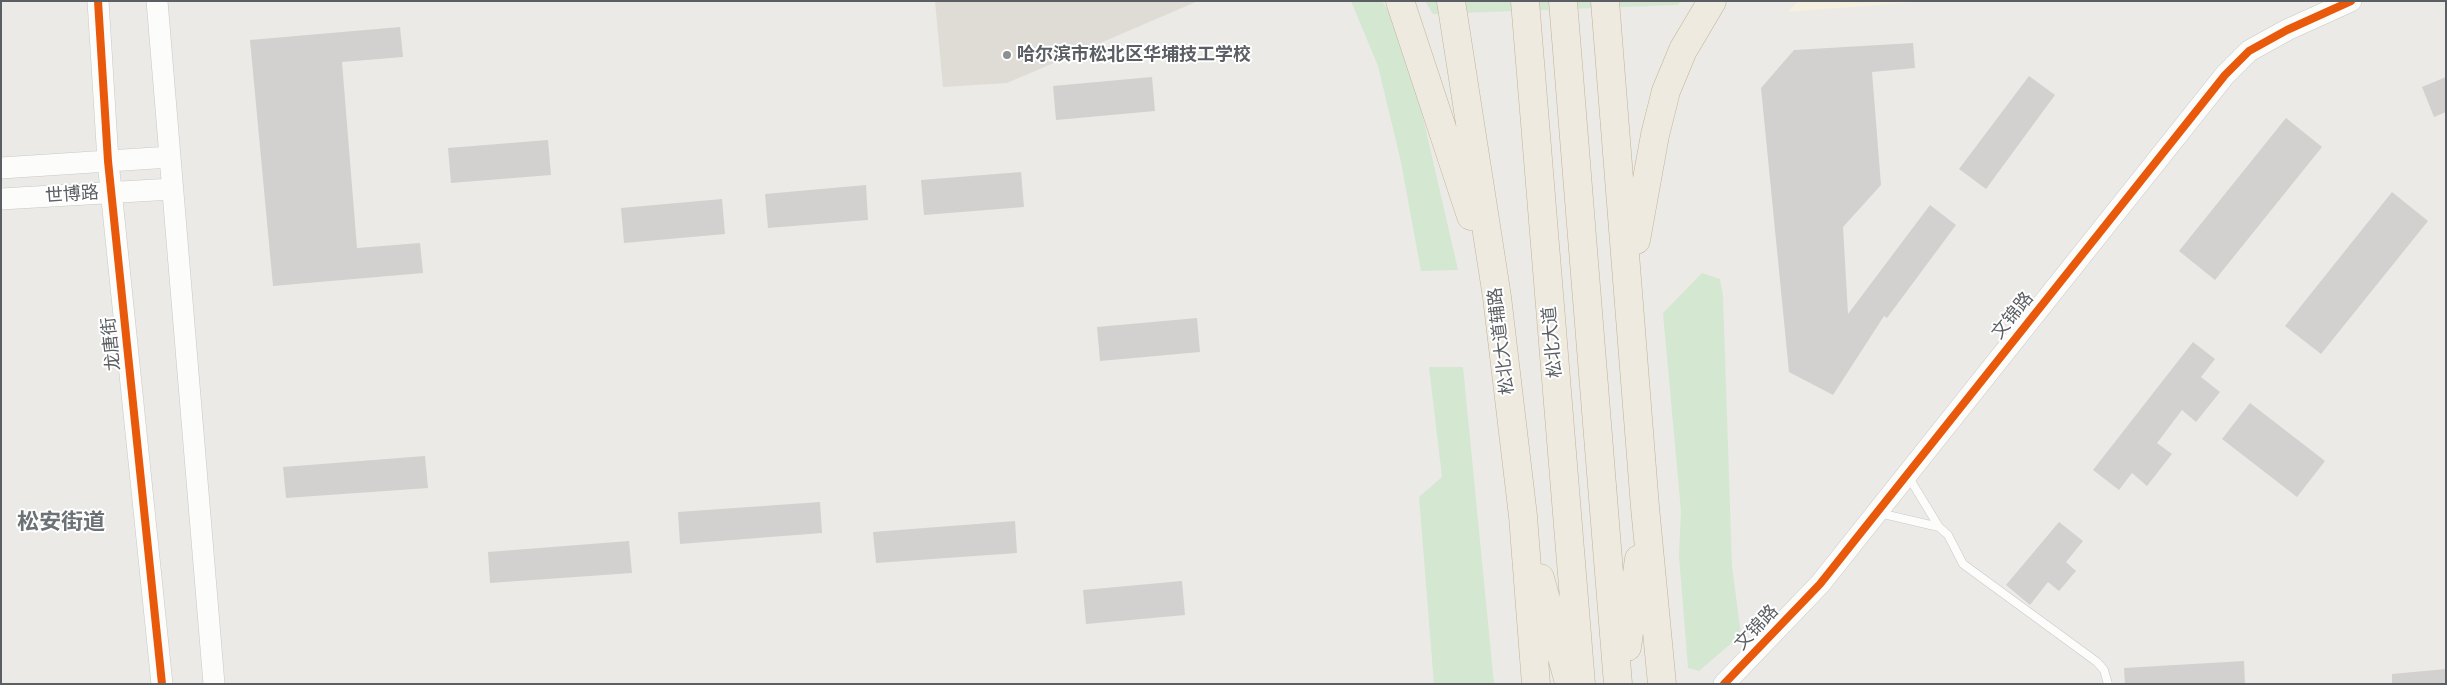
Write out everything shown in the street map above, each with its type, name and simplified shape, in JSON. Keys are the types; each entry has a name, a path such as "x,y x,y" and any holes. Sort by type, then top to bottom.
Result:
{"highway":[{"path":"1400,1 1498,297"},
{"name":"松北大道辅路","path":"1450,1 1498,297 1523,516 1536,684"},
{"name":"松北大道","path":"1525,1 1581,684"},
{"path":"1563,1 1618,684"},
{"path":"1605,1 1630,286 1645,508 1662,684"},
{"path":"1630,286 1643,195 1666,91 1683,50 1712,1"},
{"path":"1623,684 1645,508"},
{"path":"1523,516 1570,684"}],"street":[{"name":"龙唐街","path":"98,1 108,161 162,684"},
{"path":"157,1 214,684"},
{"name":"文锦路","path":"1724,684 1820,584 2225,75 2249,51 2286,30 2351,1"},
{"name":"世博路","path":"1,168 170,157"},
{"name":"世博路","path":"1,199 172,189"}],"lane":[{"path":"1907,474 1939,527 1948,535 1963,564 2097,662 2104,670 2108,684"},
{"path":"1877,512 1939,527"}],"shaded area":[{"name":"哈尔滨市松北区华埔技工学校","path":"935,1 1198,1 1007,83 943,87"},
{"path":"1798,1 1929,1 1788,12"}],"green space":[{"path":"1351,1 1382,1 1391,15 1414,78 1458,270 1421,271 1401,162 1378,66"},
{"path":"1425,1 1681,1 1678,5 1433,14"},
{"path":"1702,273 1720,279 1723,296 1732,566 1741,635 1699,671 1688,668 1679,556 1681,511 1663,313"},
{"path":"1429,367 1463,367 1494,684 1434,684 1419,497 1442,477"}],"building":[{"path":"400,27 403,57 342,62 357,248 420,243 423,273 273,286 250,40"},
{"path":"1913,43 1915,68 1872,72 1881,185 1843,227 1848,314 1930,205 1956,225 1887,318 1884,316 1833,395 1789,372 1761,88 1794,50"},
{"path":"2029,76 2055,95 1986,189 1959,169"},
{"path":"1152,77 1155,111 1056,120 1053,86"},
{"path":"2446,77 2446,112 2434,117 2422,87"},
{"path":"2286,118 2322,147 2215,280 2179,251"},
{"path":"548,140 551,175 451,183 448,148"},
{"path":"1021,172 1024,207 924,215 921,180"},
{"path":"866,185 868,220 768,228 765,194"},
{"path":"2392,192 2428,221 2321,354 2285,326"},
{"path":"722,199 725,234 624,243 621,208"},
{"path":"1197,318 1200,352 1100,361 1097,327"},
{"path":"2193,342 2215,359 2201,377 2220,392 2196,422 2182,410 2157,443 2172,454 2147,486 2132,473 2119,490 2093,470"},
{"path":"2250,403 2325,461 2297,497 2222,439"},
{"path":"425,456 428,488 286,498 283,467"},
{"path":"820,502 822,533 680,544 678,512"},
{"path":"1015,521 1017,553 876,563 873,532"},
{"path":"2059,522 2083,541 2066,562 2076,571 2059,591 2048,582 2030,605 2006,585"},
{"path":"629,541 632,573 490,583 488,552"},
{"path":"1182,581 1185,615 1086,624 1083,590"},
{"path":"2244,661 2245,684 2125,684 2124,668"},
{"path":"2446,669 2446,684 2392,684 2392,674"}],"cycle path":[{"path":"98,1 108,161 162,684"},
{"path":"1724,684 1820,584 2225,75 2249,51 2287,30 2351,1"}],"place":[{"name":"哈尔滨市松北区华埔技工学校","path":"1007,55"}],"district":[{"name":"松安街道","path":"61,523"}]}
